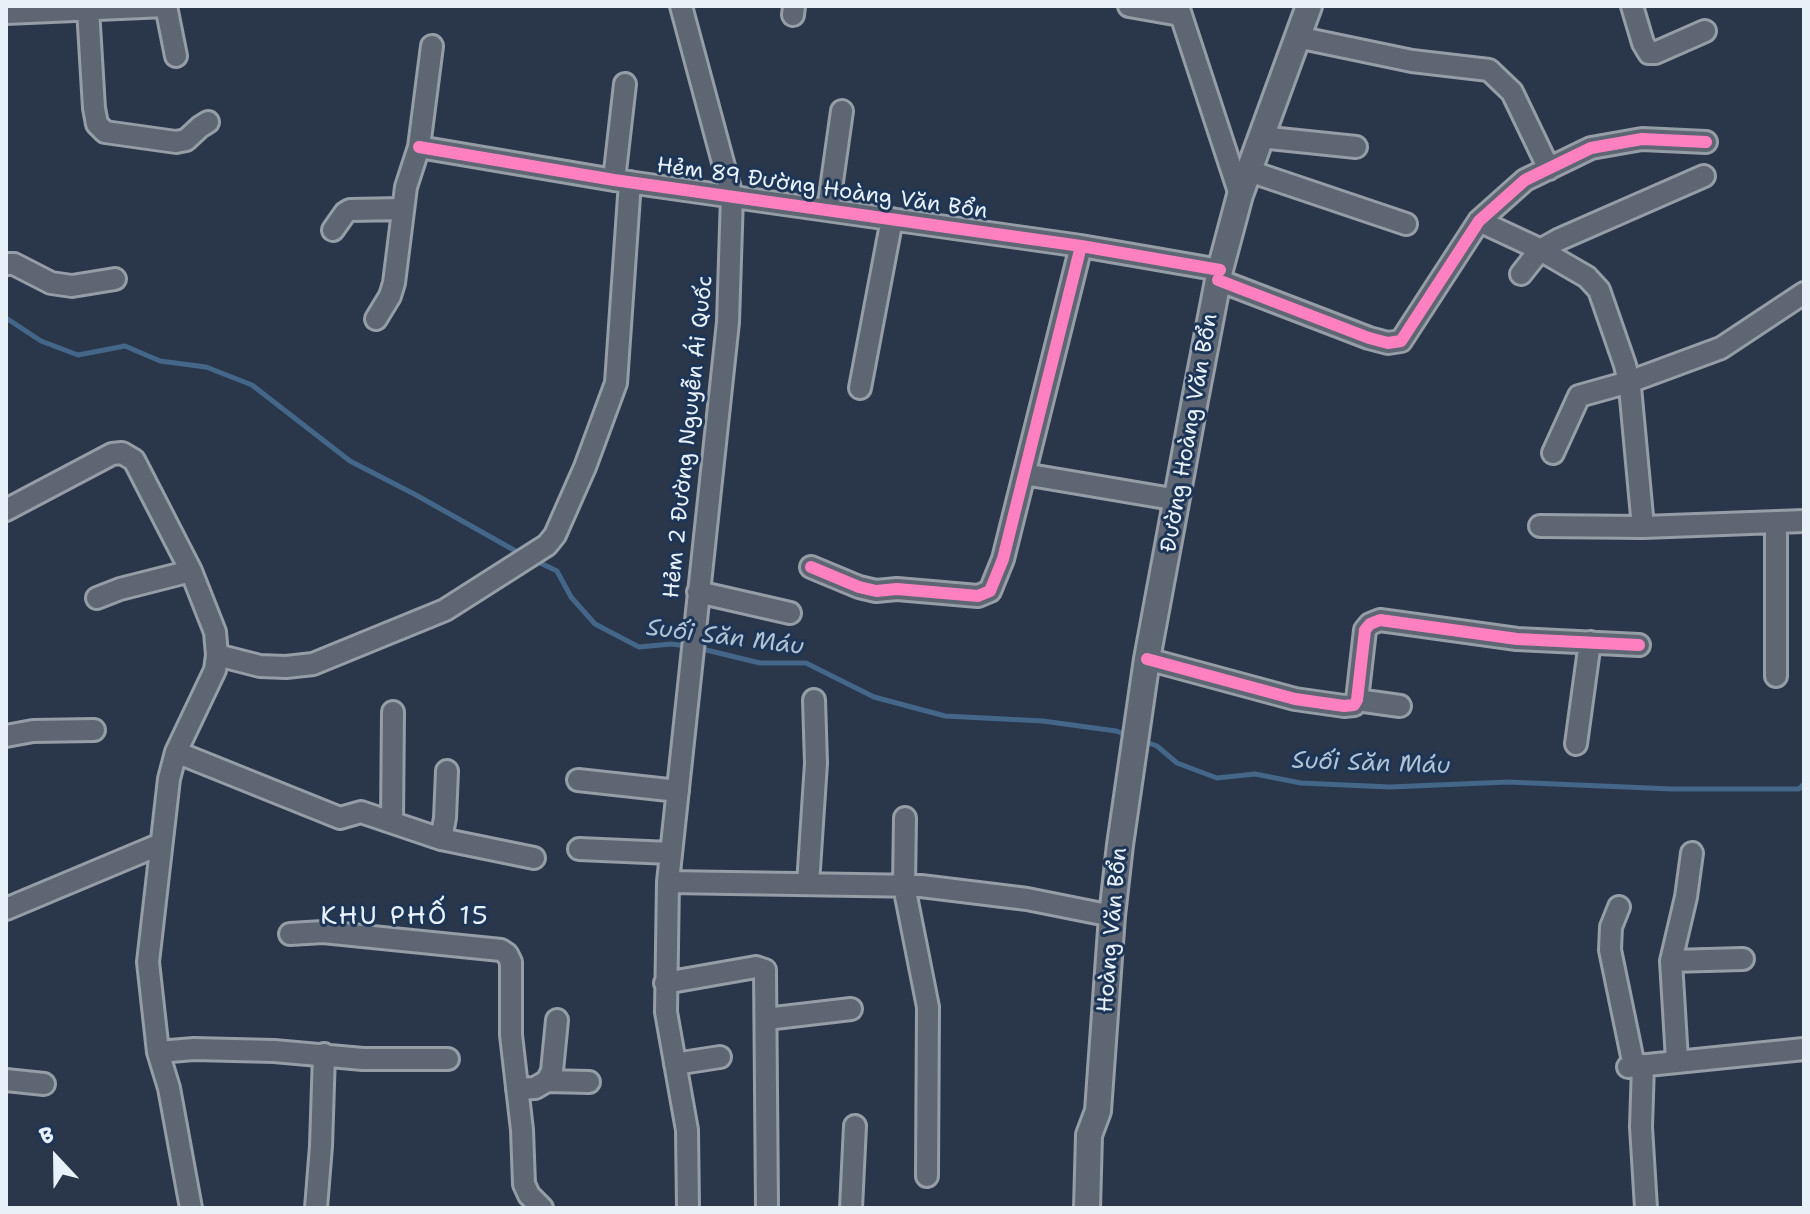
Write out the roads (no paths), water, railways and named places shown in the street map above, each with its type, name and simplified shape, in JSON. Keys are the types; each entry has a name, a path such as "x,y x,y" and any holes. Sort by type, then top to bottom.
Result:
{"main road":[{"name":"Đường Hoàng Văn Bổn","path":"1136,738 1147,659 1219,275 1240,195 1309,6"},
{"name":"Hoàng Văn Bổn","path":"1087,1208 1089,1135 1098,1111 1112,916 1136,738"},
{"name":"Hoàng Văn Bổn","path":"1098,1111 1105,1134 1103,1208"}],"street":[{"path":"6,13 166,6 176,56"},
{"name":"Hẻm 2 Đường Nguyễn Ái Quốc","path":"681,6 732,196 728,322 668,882 666,1012 687,1130 688,1208"},
{"path":"1129,6 1179,10 1240,195"},
{"path":"1632,6 1649,53 1705,31"},
{"path":"88,9 94,108 97,124 105,132 176,142 186,140 208,122"},
{"path":"1297,37 1412,61 1489,70 1512,92 1549,169"},
{"path":"376,319 394,283 408,174 419,147 432,46"},
{"path":"217,655 260,666 313,664 445,610 531,557 555,535 585,467 616,383 625,84"},
{"path":"828,210 842,111"},
{"path":"1260,137 1356,147"},
{"path":"1643,527 1629,382 1599,290 1587,277 1479,221 1525,180 1591,148 1642,139 1706,142"},
{"name":"Hẻm 89 Đường Hoàng Văn Bổn","path":"419,147 622,181 1081,246 1219,275 1369,338 1388,343 1401,341 1479,221"},
{"path":"1249,171 1406,224"},
{"path":"1521,274 1540,250 1558,240 1704,176"},
{"path":"333,230 350,210 403,209"},
{"path":"860,388 892,219"},
{"path":"811,567 876,591 897,589 978,596 990,591 1003,559 1081,246"},
{"path":"6,264 14,264 51,283 72,286 115,279"},
{"path":"1553,453 1579,396 1629,382 1721,348 1804,293"},
{"path":"6,510 112,454 122,453 134,460 191,571 215,632 215,670 176,752 169,779 148,962 158,1052 169,1088 191,1208"},
{"path":"1024,474 1178,500"},
{"path":"1540,526 1643,527 1804,521"},
{"path":"1776,522 1776,676"},
{"path":"97,598 191,571"},
{"path":"698,592 790,613"},
{"path":"1147,659 1295,699 1344,706 1354,705 1357,700 1365,630 1380,620 1517,639 1639,645"},
{"path":"1576,744 1590,642"},
{"path":"808,884 816,763 814,700"},
{"path":"1357,700 1400,706"},
{"path":"392,821 393,712"},
{"path":"6,736 33,731 94,730"},
{"path":"176,752 340,818 361,812 441,839 534,858"},
{"path":"441,839 447,771"},
{"path":"578,780 678,791"},
{"path":"905,818 904,886 928,1007 927,1176"},
{"path":"6,909 161,844"},
{"path":"579,849 670,853"},
{"path":"1677,1060 1671,961 1686,897 1692,853"},
{"path":"668,882 904,886 1027,899 1112,916"},
{"path":"1619,907 1611,927 1610,950 1635,1066 1646,1208"},
{"path":"290,934 323,932 501,950 507,954 511,962 511,1035 522,1130 524,1184 529,1195 542,1208"},
{"path":"1671,961 1743,959"},
{"path":"665,983 761,968 765,970 767,1208"},
{"path":"766,1019 851,1009"},
{"path":"547,1081 552,1071 557,1020"},
{"path":"158,1052 194,1049 324,1054 363,1059 448,1059"},
{"path":"1635,1066 1804,1049"},
{"path":"316,1208 324,1054"},
{"path":"675,1064 720,1057"},
{"path":"6,1080 44,1084"},
{"path":"517,1089 535,1088 547,1081 589,1082"},
{"path":"851,1208 855,1126"}],"waterway":[{"name":"Suối Săn Máu","path":"6,318 41,341 78,355 125,346 160,361 206,367 252,385 350,461 521,554"},
{"name":"Suối Săn Máu","path":"534,560 557,571 571,597 595,624 639,647 688,646"},
{"name":"Suối Săn Máu","path":"698,648 760,663 806,663 874,697 945,716 1043,721 1116,731 1130,736"},
{"name":"Suối Săn Máu","path":"1143,741 1157,746 1177,763 1217,778 1255,774 1301,783 1390,787 1508,782 1672,789 1799,789 1804,784"}],"district":[{"name":"KHU PHỐ 15","path":"405,917"}]}
